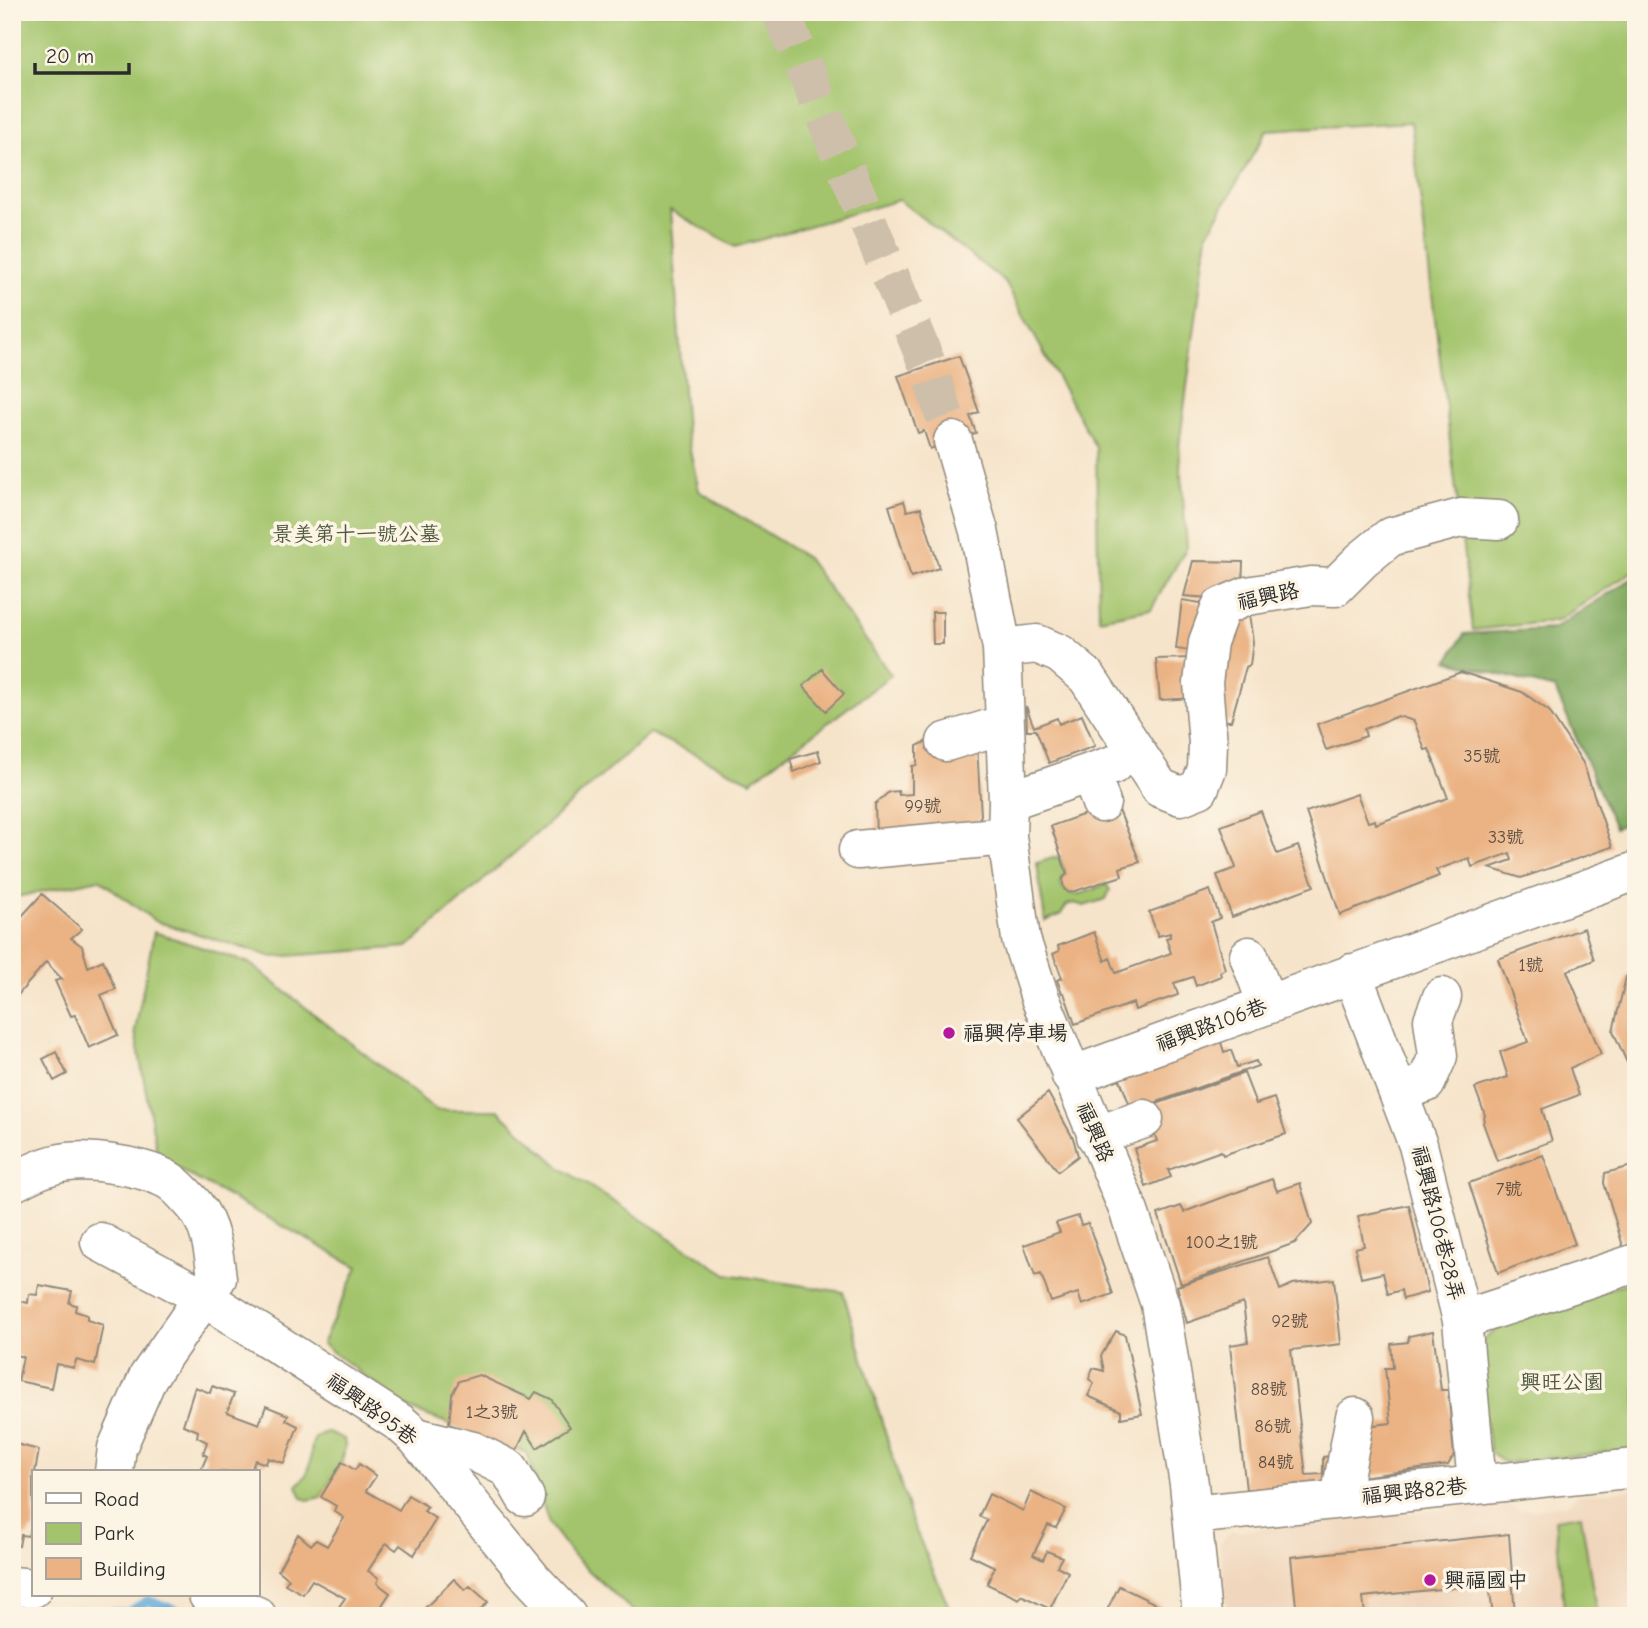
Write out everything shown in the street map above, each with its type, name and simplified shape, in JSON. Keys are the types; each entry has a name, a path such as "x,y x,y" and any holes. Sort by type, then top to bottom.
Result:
{"street":[{"name":"福興路","path":"953,441 979,531 1000,637 1008,819 1021,939 1040,999 1128,1209 1160,1304 1192,1515 1202,1616"},
{"name":"福興路","path":"1000,637 1037,643 1060,654 1087,677 1160,788 1181,796 1199,789 1207,769 1208,744 1203,682 1208,642 1222,607 1247,596 1311,586 1335,587 1390,537 1461,519 1499,520"},
{"path":"946,742 1005,724"},
{"path":"858,850 1008,819 1102,780"},
{"name":"福興路106巷","path":"1071,1076 1352,973 1571,878 1636,871"},
{"path":"1249,956 1267,1004"},
{"name":"福興路106巷28弄","path":"1352,973 1419,1145 1462,1320 1477,1485"},
{"path":"1399,1092 1426,1083 1438,1056 1433,1020 1442,997"},
{"path":"1096,1136 1144,1119"},
{"path":"12,1183 34,1172 66,1162 95,1162 127,1167 169,1180 197,1208 213,1244 216,1278 148,1377 117,1448 114,1470"},
{"name":"福興路95巷","path":"100,1242 205,1297 416,1437 532,1579 567,1616"},
{"path":"1462,1320 1636,1263"},
{"path":"1340,1499 1355,1417"},
{"path":"416,1437 472,1451 509,1469 525,1497"},
{"name":"福興路82巷","path":"1192,1515 1636,1468"},
{"path":"12,1586 32,1588"},
{"path":"210,1596 257,1616"}],"shaded area":[{"name":"興福國中","path":"1636,1489 1636,1616 1228,1616 1220,1544 1230,1532 1503,1503 1519,1510 1531,1510 1566,1505 1578,1495"}],"green space":[{"name":"景美第十一號公墓","path":"12,12 1636,12 1636,569 1557,621 1473,630 1411,122 1267,130 1207,235 1179,447 1187,547 1151,609 1099,619 1096,448 1005,282 899,200 735,247 670,210 686,432 699,491 807,558 891,675 751,781 650,733 408,947 273,957 155,921 99,879 12,898"},
{"path":"1636,576 1636,820 1615,828 1555,689 1448,661 1464,634 1553,629"},
{"path":"1059,856 1066,874 1061,884 1069,893 1081,893 1106,884 1110,890 1106,899 1084,906 1074,903 1067,905 1060,915 1045,921 1037,863"},
{"path":"154,932 249,963 436,1110 498,1110 561,1168 727,1274 843,1292 912,1522 953,1616 638,1616 574,1557 549,1524 527,1453 407,1408 322,1344 358,1267 158,1158 135,1031"},
{"name":"興旺公園","path":"1636,1280 1636,1449 1505,1463 1490,1453 1475,1350 1489,1335 1510,1321"},
{"path":"328,1432 344,1439 342,1462 321,1497 308,1500 302,1498 297,1486 308,1471 313,1442 321,1434"},
{"path":"1581,1515 1597,1616 1565,1616 1555,1519"}],"building":[{"path":"959,356 979,412 970,416 976,433 930,449 924,431 918,433 898,376"},
{"path":"904,501 907,511 921,508 939,568 911,577 889,506"},
{"path":"1193,561 1243,562 1242,589 1210,598 1184,596"},
{"path":"1182,600 1213,605 1200,652 1176,649"},
{"path":"932,612 943,612 943,644 933,644"},
{"path":"1228,613 1249,614 1253,642 1250,665 1246,667 1231,721 1212,721"},
{"path":"1192,658 1195,698 1160,700 1156,659"},
{"path":"822,669 844,694 826,711 803,686"},
{"path":"1461,672 1522,692 1549,711 1583,763 1612,847 1521,878 1489,868 1512,860 1510,853 1472,867 1469,858 1436,870 1439,876 1340,915 1306,812 1357,794 1368,822 1375,820 1376,824 1448,798 1429,749 1425,750 1414,721 1398,716 1364,729 1366,736 1326,750 1317,724"},
{"path":"1026,706 1034,727 1057,718 1059,724 1082,715 1095,746 1049,763 1036,730 1027,730"},
{"path":"927,741 927,749 977,746 981,815 976,826 876,836 875,804 889,792 898,791 899,795 912,794 912,766 917,765 917,746"},
{"path":"818,751 821,761 794,772 790,759"},
{"path":"1116,803 1140,862 1120,868 1122,876 1069,893 1064,889 1063,878 1067,874 1051,826"},
{"path":"1261,811 1277,854 1298,846 1314,886 1232,917 1217,875 1236,868 1221,826"},
{"path":"1210,890 1220,918 1211,922 1225,969 1220,972 1221,976 1196,986 1193,977 1174,983 1178,995 1135,1010 1133,1003 1075,1024 1057,980 1062,978 1053,954 1059,951 1058,946 1094,932 1105,961 1110,958 1116,973 1171,953 1166,938 1170,937 1170,933 1158,936 1149,912"},
{"path":"42,894 82,929 71,938 82,946 88,967 103,960 116,989 101,995 118,1035 89,1048 75,1015 71,1016 55,981 62,979 46,962 12,1002 12,927"},
{"path":"1584,928 1594,960 1567,971 1601,1054 1570,1068 1579,1095 1542,1109 1552,1141 1497,1161 1483,1123 1485,1115 1475,1088 1508,1077 1500,1052 1528,1042 1498,959"},
{"path":"1636,972 1636,1083 1613,1031 1626,977"},
{"path":"1220,1039 1224,1052 1231,1050 1237,1067 1256,1061 1258,1066 1132,1111 1119,1077"},
{"path":"56,1052 67,1074 54,1081 43,1059"},
{"path":"1244,1073 1256,1104 1274,1098 1286,1134 1223,1155 1221,1151 1168,1170 1171,1177 1146,1187 1134,1149 1157,1141 1145,1108"},
{"path":"1048,1093 1073,1138 1078,1156 1058,1171 1017,1118"},
{"path":"1543,1155 1575,1244 1498,1273 1469,1183"},
{"path":"1636,1165 1636,1249 1625,1253 1604,1183 1605,1173"},
{"path":"1272,1179 1277,1191 1300,1183 1312,1224 1295,1243 1181,1284 1158,1214 1181,1206 1184,1212"},
{"path":"1409,1205 1428,1292 1403,1299 1401,1290 1388,1294 1383,1273 1361,1278 1355,1248 1364,1246 1358,1216"},
{"path":"1078,1216 1081,1225 1088,1223 1113,1294 1082,1305 1078,1293 1051,1302 1041,1274 1035,1276 1024,1245 1060,1232 1056,1223"},
{"path":"1268,1257 1280,1290 1293,1284 1334,1279 1341,1344 1291,1350 1306,1475 1323,1474 1323,1457 1340,1455 1337,1480 1246,1490 1230,1345 1248,1342 1243,1303 1187,1323 1177,1286"},
{"path":"39,1285 72,1291 69,1303 76,1305 75,1311 87,1315 87,1320 103,1325 95,1365 76,1360 74,1368 56,1364 51,1388 18,1381 23,1357 12,1354 12,1306 15,1300 28,1303 29,1294 37,1295"},
{"path":"1116,1331 1125,1335 1142,1414 1121,1418 1121,1411 1088,1396 1094,1383 1089,1379 1093,1368 1104,1371 1101,1356"},
{"path":"1433,1331 1441,1390 1448,1390 1454,1455 1448,1465 1361,1477 1366,1426 1391,1423 1385,1368 1393,1368 1391,1344 1408,1342 1409,1336"},
{"path":"479,1375 531,1399 536,1392 551,1399 570,1427 537,1448 526,1431 513,1458 504,1448 449,1424 452,1394 459,1381"},
{"path":"212,1386 234,1394 227,1412 259,1424 266,1406 288,1415 286,1420 298,1426 284,1463 268,1458 266,1464 255,1460 251,1470 201,1470 207,1456 203,1454 207,1442 197,1437 198,1431 183,1425 195,1387 210,1393"},
{"path":"12,1443 39,1450 35,1470 32,1470 32,1530 28,1536 21,1535 19,1546 12,1545"},
{"path":"342,1462 355,1470 359,1464 376,1476 366,1491 399,1510 408,1495 428,1507 424,1511 436,1519 414,1555 400,1545 396,1550 386,1543 368,1571 379,1578 377,1583 390,1593 375,1616 337,1616 334,1614 345,1598 312,1580 303,1594 285,1584 289,1579 278,1570 298,1534 311,1545 316,1540 327,1546 344,1518 334,1511 336,1506 321,1497"},
{"path":"1031,1492 1066,1509 1056,1528 1048,1525 1033,1555 1043,1560 1047,1551 1062,1557 1057,1566 1068,1572 1050,1609 1021,1595 1019,1599 987,1584 995,1567 970,1555 987,1520 979,1516 989,1494 1023,1511"},
{"path":"1509,1534 1515,1616 1493,1616 1489,1584 1363,1597 1365,1616 1297,1616 1291,1557"},
{"path":"454,1579 465,1590 470,1586 488,1602 475,1616 428,1616 423,1610"},
{"path":"1119,1586 1162,1607 1158,1616 1104,1616"}],"waterway":[{"path":"12,1610 127,1613 148,1601 194,1616"}],"tunnel":[{"path":"781,12 928,366 953,441"}],"place":[{"name":"福興停車場","path":"949,1033"},
{"name":"興福國中","path":"1430,1580"}]}
